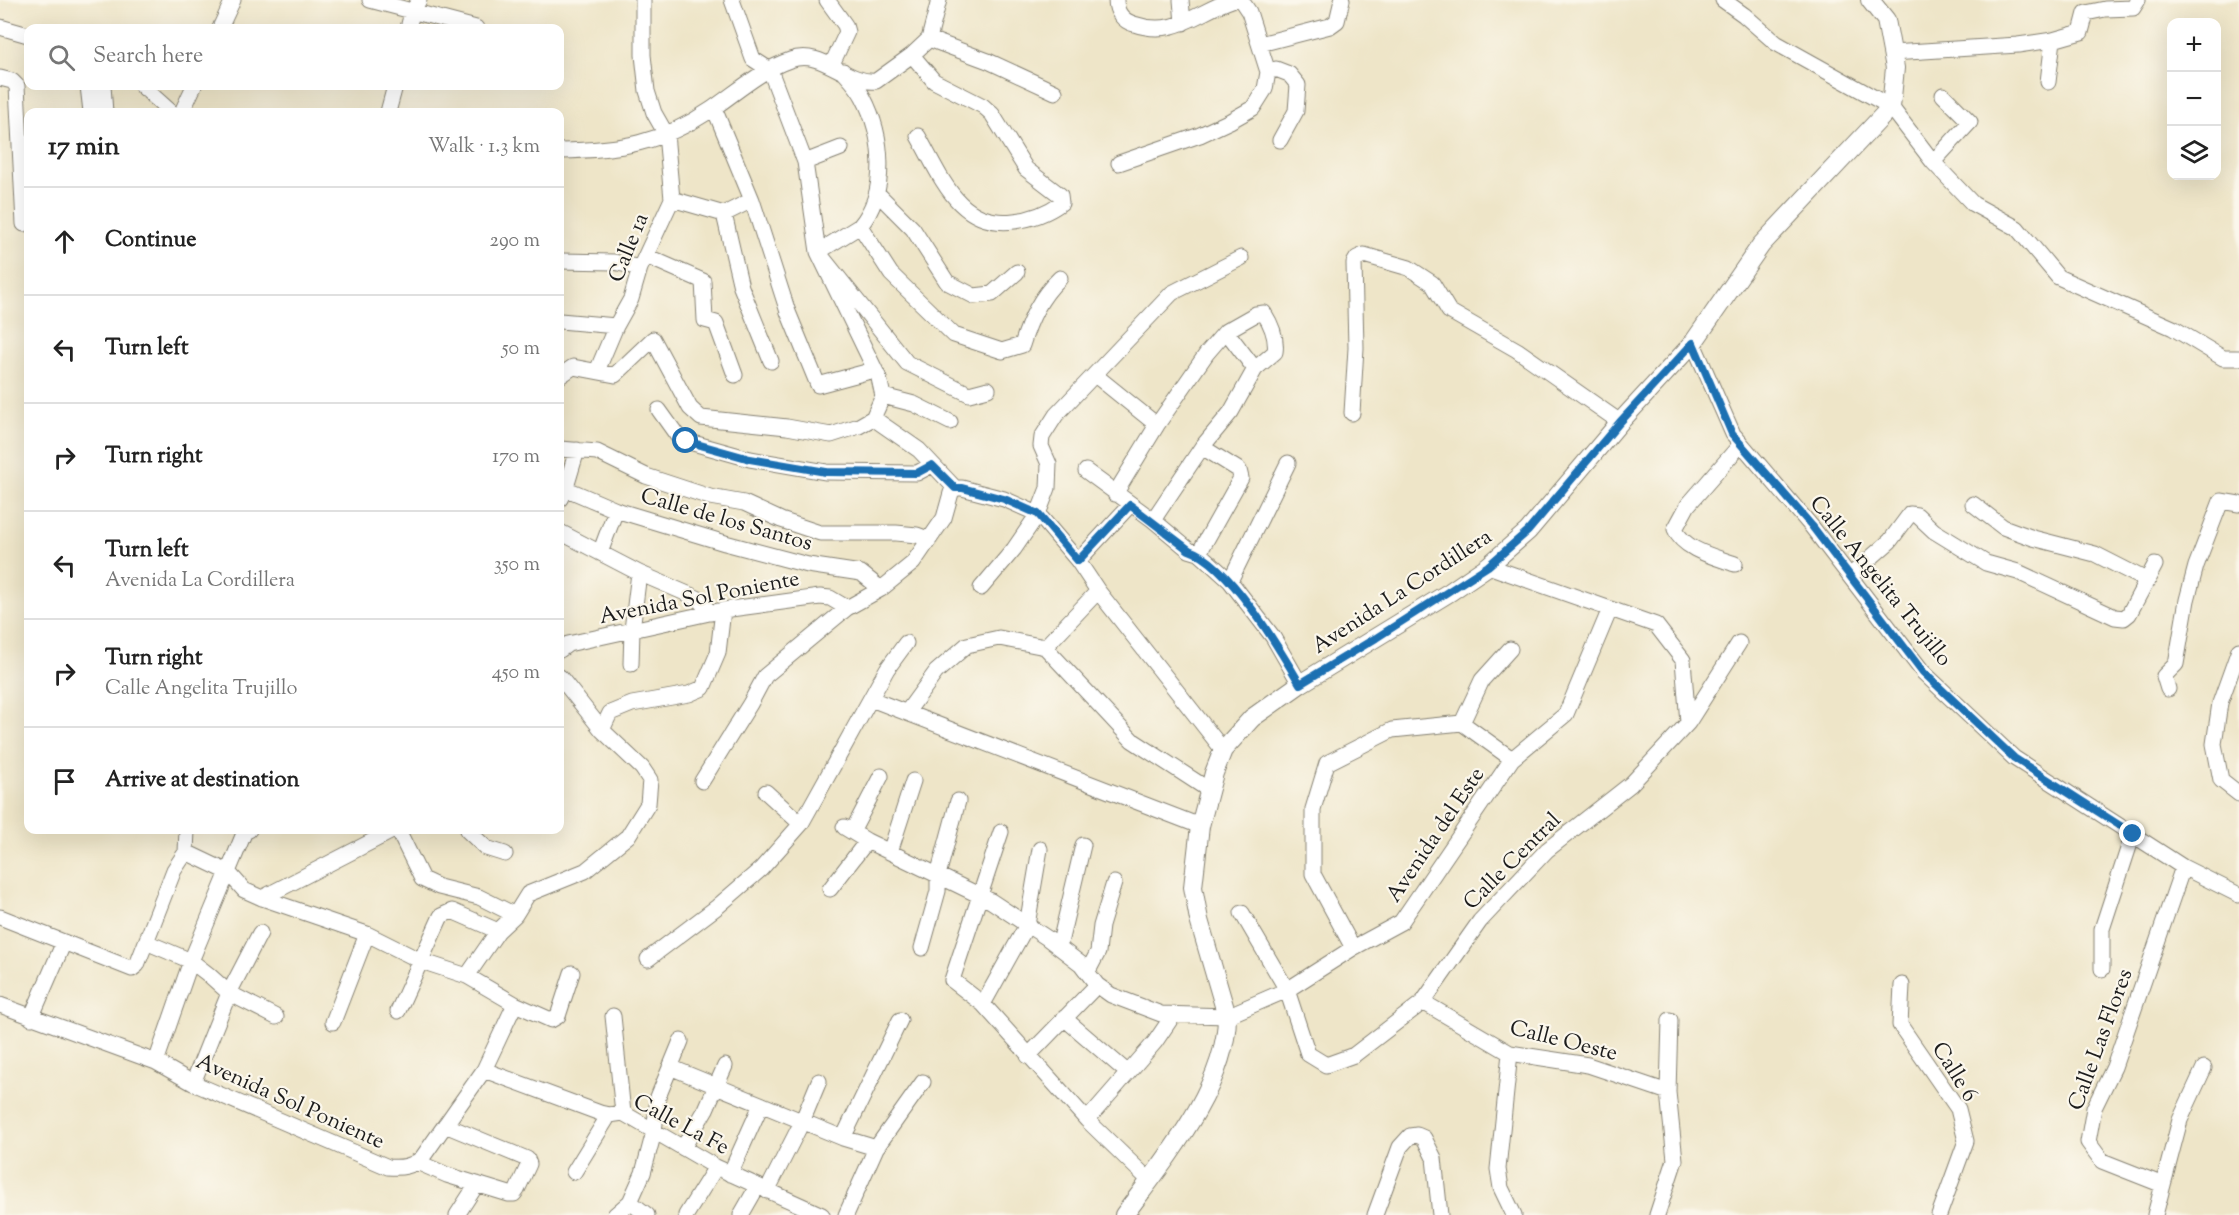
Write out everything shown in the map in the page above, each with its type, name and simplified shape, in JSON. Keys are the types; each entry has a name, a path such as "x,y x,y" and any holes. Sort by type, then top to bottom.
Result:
{"main road":[{"path":"1870,0 1886,20 1895,68 1891,107"},
{"name":"Avenida La Cordillera","path":"1124,1215 1181,1134 1213,1075 1227,1031 1227,1016 1198,920 1193,887 1200,826 1209,790 1223,750 1252,718 1300,684 1488,566 1528,531 1620,422 1693,343 1761,245 1891,107"}],"street":[{"path":"222,24 233,0"},
{"path":"370,0 415,6 465,24"},
{"path":"643,0 647,91 654,113 666,134"},
{"path":"564,373 573,367 615,375 654,339 690,408 701,418 831,435 859,426 873,418 884,396 879,378 818,252 805,162 770,70 753,59 732,0"},
{"path":"827,0 845,25 847,32 838,67"},
{"path":"564,152 614,149 666,134 691,123 741,88 790,59 801,57 838,67 856,79 876,81 912,55 929,39 939,0"},
{"path":"1116,0 1116,8 1126,22 1147,29 1184,23 1232,0"},
{"path":"1181,0 1184,23"},
{"path":"1119,163 1200,135 1230,122 1253,108 1265,89 1268,72 1250,12 1241,0"},
{"path":"1260,44 1330,26 1336,21 1342,0"},
{"path":"1723,0 1776,43 1891,107 1933,162 1973,204 2017,228 2058,278 2173,328 2223,358 2239,358"},
{"path":"1892,54 2018,45 2053,40 2081,32 2085,6 2105,9 2133,8 2138,0"},
{"path":"409,24 415,6"},
{"path":"0,27 24,34"},
{"path":"929,39 988,61 1055,92"},
{"path":"2048,82 2053,40"},
{"path":"912,55 934,81 983,106 992,114 1026,169 1060,195 1061,203 1044,214 1030,219 999,222 984,219 967,210 953,197 918,136"},
{"path":"818,252 860,226 869,214 877,193 880,166 877,134 863,96 838,67"},
{"path":"1268,72 1276,69 1289,74 1298,86 1296,111 1280,140"},
{"path":"0,78 12,81 17,86 24,224"},
{"path":"146,90 167,108"},
{"path":"184,108 192,90"},
{"path":"389,108 394,90"},
{"path":"1933,162 1970,122 1943,95"},
{"path":"714,108 752,200 788,312 818,385 874,370"},
{"name":"Calle 1a","path":"597,371 672,199 666,134"},
{"path":"805,162 841,148"},
{"path":"877,193 913,229 947,282 974,296 992,294 1017,272"},
{"path":"672,199 724,214 752,200"},
{"path":"724,214 741,287 771,361"},
{"path":"860,226 891,274 954,335 1002,351 1022,345 1030,320 1048,290 1060,278"},
{"path":"818,252 907,363 969,394 988,389"},
{"path":"1352,413 1356,348 1354,263 1357,258 1364,255 1409,268 1432,283 1449,311 1517,350 1620,422"},
{"path":"981,588 1014,549 1038,514 1048,488 1049,464 1041,446 1042,437 1056,415 1172,293 1241,258"},
{"path":"564,261 643,262 703,281 705,320 716,323 735,375"},
{"path":"1115,494 1157,425 1207,353 1226,331 1256,314 1264,313 1271,324 1275,352 1255,369 1231,411 1202,447 1153,520"},
{"path":"564,321 616,326"},
{"path":"1226,331 1255,369"},
{"name":"Calle Angelita Trujillo","path":"1693,343 1732,434 1812,526 1923,672 2014,758 2183,867 2239,895"},
{"path":"1095,375 1157,425"},
{"path":"884,396 914,404 950,422"},
{"path":"659,410 680,438 750,459 826,472 917,473 932,465"},
{"path":"873,418 919,450 955,488 1004,499 1038,514 1078,561 1098,591 1223,750"},
{"path":"1735,564 1691,546 1678,537 1675,530 1688,505 1741,444"},
{"path":"1199,553 1241,478 1239,470 1202,447"},
{"path":"564,449 597,452 646,476 710,497 744,503 781,520 820,533 896,532 928,539"},
{"path":"564,486 577,450"},
{"path":"1230,581 1288,463"},
{"path":"1086,471 1153,520 1189,550 1199,553 1230,581 1273,637 1300,684"},
{"path":"702,781 765,676 847,608 881,589 913,562 944,518 951,493 955,488"},
{"name":"Calle de los Santos","path":"564,492 616,510 746,549 808,565 861,573 881,589"},
{"path":"2168,689 2164,676 2176,664 2187,600 2196,566 2221,501 2239,504"},
{"path":"1973,504 2003,527 2033,538 2095,554 2148,581"},
{"path":"1078,561 1130,505"},
{"path":"600,553 616,510"},
{"path":"1850,576 1890,541 1910,514 1917,515 1934,531 1986,563 2018,572 2115,617 2124,618 2129,614 2155,565"},
{"path":"564,534 639,573 697,598 717,612 718,653 703,688 689,694 632,704 610,713 602,730"},
{"path":"1488,566 1656,625 1683,660 1688,723"},
{"path":"631,664 632,630 639,573"},
{"path":"1045,647 1098,591"},
{"name":"Avenida Sol Poniente","path":"564,645 717,612 820,597 830,598 847,608"},
{"name":"Avenida del Este","path":"1227,1016 1287,990 1353,948 1401,922 1512,759 1566,714 1610,609"},
{"path":"906,712 936,672 967,645 999,638 1045,647 1132,740 1209,790"},
{"path":"648,959 717,907 761,870 801,824 887,669 906,643"},
{"name":"Calle Central","path":"1287,990 1308,1054 1326,1065 1354,1055 1423,1002 1480,921 1547,850 1631,784 1688,723 1739,643"},
{"path":"1462,723 1482,680 1510,650"},
{"path":"2239,650 2235,672 2220,703 2214,744 2221,780 2239,794"},
{"path":"467,976 498,931 515,915 528,894 585,871 628,836 648,804 650,780 642,768 602,730 564,682"},
{"path":"871,699 1200,826"},
{"path":"1353,948 1313,874 1313,809 1327,763 1392,730 1462,723 1512,759"},
{"path":"880,776 848,829 867,841 981,896 1059,947 1088,971 1097,985 1111,994 1161,1014 1227,1016"},
{"path":"891,852 913,781"},
{"path":"766,792 801,824"},
{"path":"922,948 938,891 938,875 958,801"},
{"path":"1001,832 952,980 983,1005 1087,1120 1149,1180"},
{"path":"0,916 132,969 137,965 174,870 186,852 187,834"},
{"path":"156,1062 191,961 244,834"},
{"path":"262,898 388,834"},
{"path":"398,834 422,879 439,887 479,897 515,915"},
{"path":"471,834 486,848 505,854"},
{"path":"2102,969 2103,929 2133,834"},
{"path":"830,889 867,841"},
{"path":"1059,947 1083,845"},
{"path":"983,1005 1027,925 1040,849"},
{"path":"186,852 228,872 244,890 367,934 421,961 467,976 515,1004 551,1020 558,1016 572,973"},
{"name":"Calle Las Flores","path":"2163,1185 2102,1161 2088,1142 2094,1108 2114,1067 2183,867"},
{"path":"1088,971 1098,952 1101,926 1114,883"},
{"path":"398,1011 441,916 452,911 498,931"},
{"path":"1242,913 1287,990"},
{"path":"193,1083 229,993 260,933"},
{"path":"333,1022 367,934"},
{"path":"31,1018 64,942"},
{"path":"146,942 191,961 229,993 276,1017"},
{"path":"1028,1056 1097,985"},
{"name":"Calle 6","path":"1902,986 1900,1025 1958,1109 1966,1142 1939,1215"},
{"name":"Calle Oeste","path":"1423,1002 1510,1053 1588,1065 1668,1092"},
{"path":"445,1125 529,1161 514,1194 477,1184 417,1162 484,1070 515,1004"},
{"name":"Avenida Sol Poniente","path":"0,1005 156,1062 193,1083 388,1167 402,1168 417,1162"},
{"path":"1087,1120 1155,1042 1174,1014"},
{"path":"574,1172 616,1114 613,1016"},
{"path":"1064,1018 1128,1073"},
{"path":"843,1138 900,1020"},
{"path":"1657,1215 1675,1160 1668,1092 1670,1020"},
{"path":"615,1215 630,1202 643,1173 654,1132 658,1097 681,1041"},
{"path":"1510,1053 1498,1169 1501,1188 1514,1215"},
{"path":"683,1148 706,1109 725,1066"},
{"path":"670,1067 802,1122 876,1148"},
{"path":"2155,1215 2180,1120 2204,1068"},
{"name":"Calle La Fe","path":"484,1070 616,1114 804,1212 822,1215"},
{"path":"741,1215 762,1189 802,1122 819,1082"},
{"path":"846,1215 876,1148 923,1083"},
{"path":"686,1215 723,1171 761,1105"},
{"path":"1375,1215 1400,1147 1410,1136 1417,1135 1424,1138 1434,1158 1440,1215"},
{"path":"457,1215 477,1184"},
{"path":"630,1202 647,1215"}],"route":[{"path":"686,441 750,459 826,472 917,473 932,465 955,488 1004,499 1038,514 1078,561 1130,505 1153,520 1189,550 1199,553 1230,581 1273,637 1300,684 1450,592 1488,566 1528,531 1620,422 1693,343 1732,434 1812,526 1923,672 2014,758 2133,834"}]}
